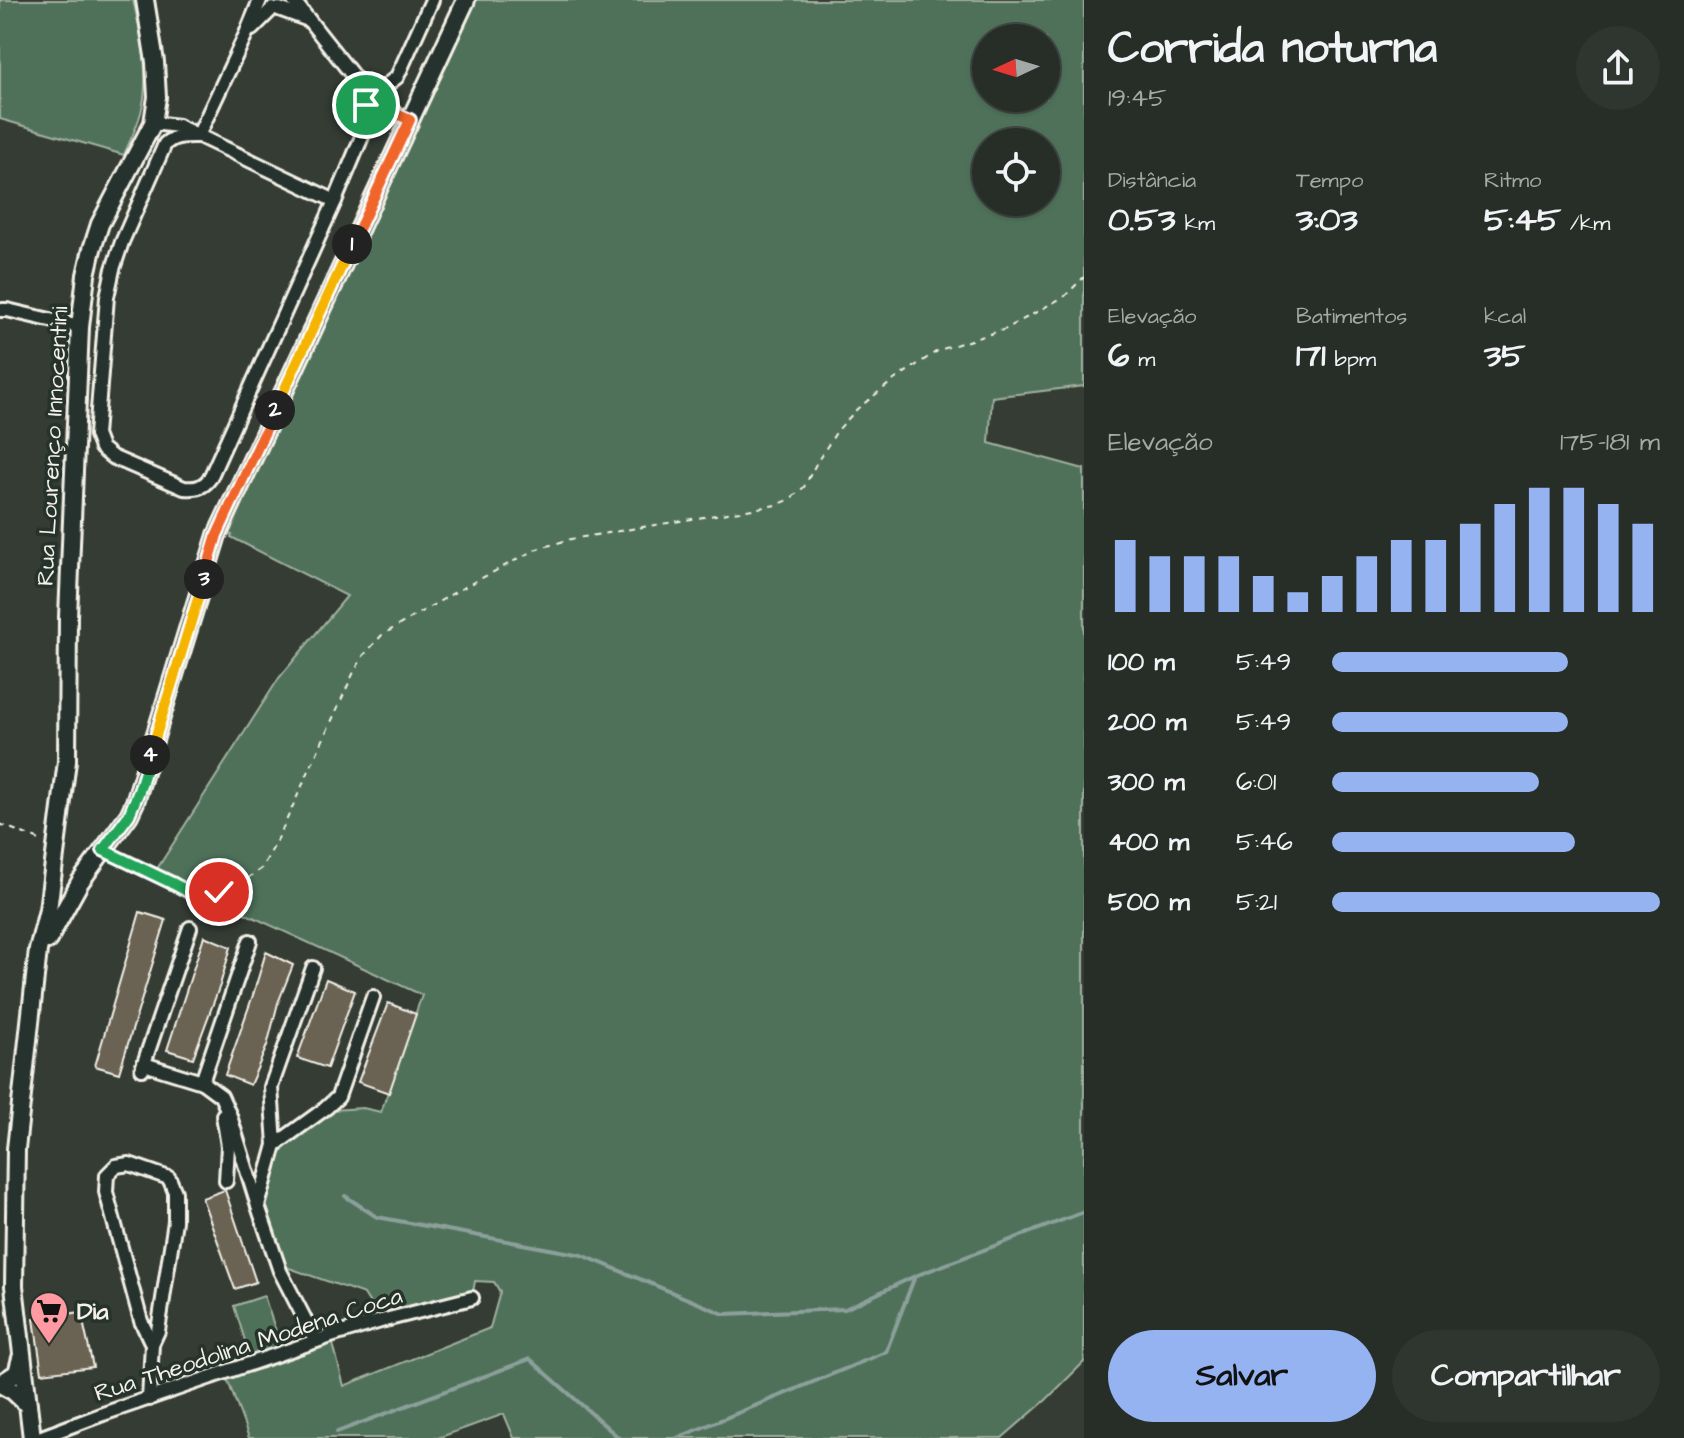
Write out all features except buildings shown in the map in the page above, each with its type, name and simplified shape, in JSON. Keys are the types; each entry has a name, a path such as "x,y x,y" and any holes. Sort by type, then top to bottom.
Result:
{"main road":[{"name":"Rua Lourenço Innocentini","path":"32,1438 14,1286 16,1149 38,950 48,910 67,761 68,617 80,327 86,275 100,224 153,123 157,97 155,62 145,0"},
{"path":"48,940 80,882 129,815 217,535 466,0"},
{"path":"48,910 80,882"},
{"name":"Rua Lourenço Innocentini","path":"35,990 50,929 48,910"},
{"path":"21,1356 17,1373 0,1384 28,1405"}],"street":[{"path":"198,136 261,0"},
{"path":"261,0 265,6 279,6 312,21"},
{"path":"198,136 178,137 165,144 122,242 107,297 96,435 101,448 112,457 184,488 199,488 210,478 375,106 381,100 293,0"},
{"path":"372,91 395,80 401,71 432,0"},
{"path":"246,34 279,6"},
{"path":"375,106 410,120"},
{"path":"153,123 178,126 335,201"},
{"path":"0,310 80,327"},
{"path":"190,928 142,1067 202,1082 221,1096 280,1271 316,1341"},
{"path":"202,1082 250,941"},
{"path":"258,1206 275,1145 271,1087 313,968"},
{"path":"275,1145 338,1097 373,997"},
{"path":"221,1096 228,1146 226,1181"},
{"path":"149,1399 152,1344 158,1331 175,1221 175,1192 169,1178 129,1164 116,1166 107,1175 106,1192 141,1321 152,1344"},
{"name":"Rua Theodolina Modena Coca","path":"39,1438 316,1341 472,1298"}],"path":[{"path":"103,850 191,893 219,892 239,884 261,869 276,843 353,674 363,656 382,635 537,549 571,539 776,505 789,500 804,487 837,431 857,409 894,380 939,350 1006,329 1065,296 1084,277"},
{"path":"0,824 55,845"}],"green space":[{"path":"0,0 133,0 142,44 145,90 139,119 124,155 0,119"},
{"path":"476,0 1084,0 1084,386 992,397 989,443 1084,469 1084,1362 1046,1400 1002,1438 514,1438 504,1414 438,1438 249,1438 225,1373 331,1336 344,1386 490,1328 500,1292 494,1282 475,1281 472,1298 381,1321 364,1294 286,1267 266,1204 273,1166 287,1144 332,1110 363,1108 381,1112 422,995 155,872 279,678 347,596 229,534"},
{"path":"264,1296 281,1346 250,1356 234,1306"}],"waterway":[{"path":"345,1196 377,1217 582,1255 724,1314 845,1309 915,1276"},
{"path":"677,1438 886,1352 915,1276 1084,1212"},
{"path":"337,1432 530,1359 619,1438"}],"place":[{"name":"Dia","path":"49,1345"}],"route":[{"path":"219,892 191,893 103,850 129,815 139,791 217,535 410,120 377,105 366,105"}]}
